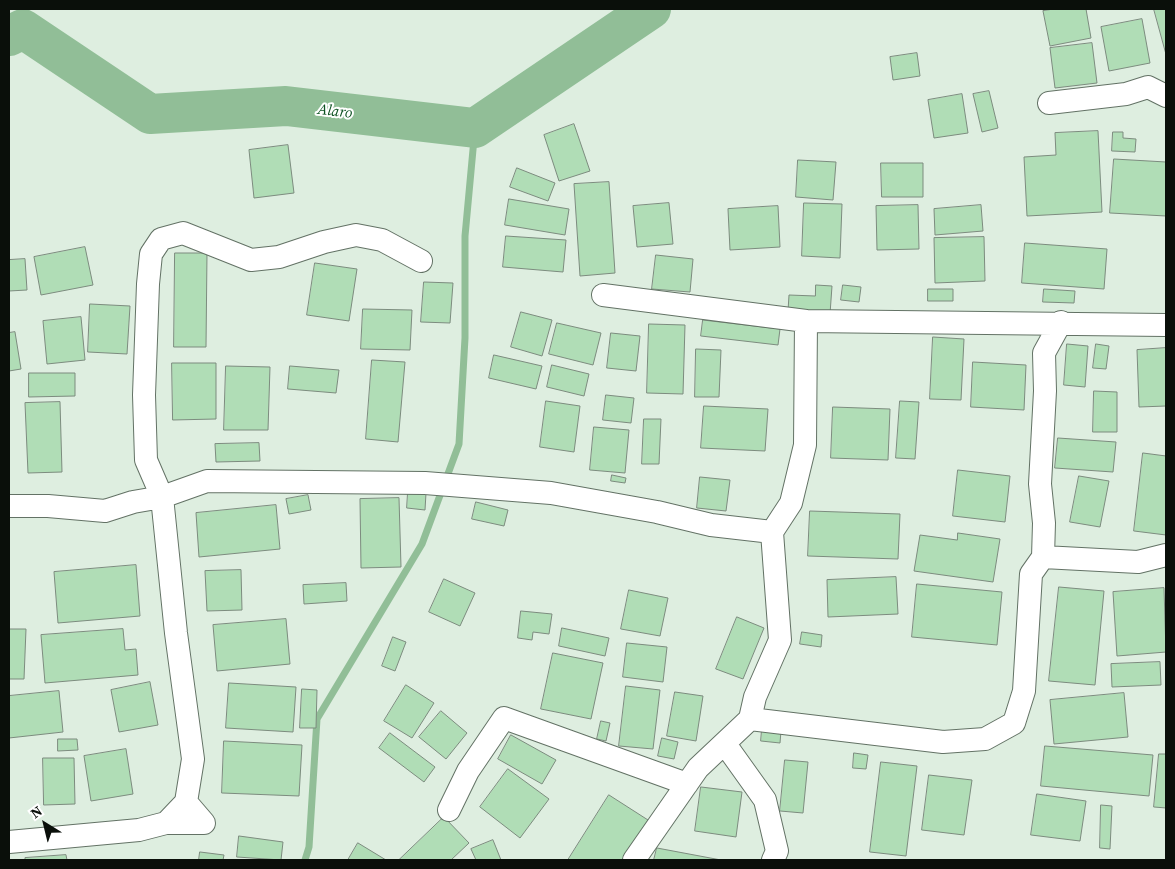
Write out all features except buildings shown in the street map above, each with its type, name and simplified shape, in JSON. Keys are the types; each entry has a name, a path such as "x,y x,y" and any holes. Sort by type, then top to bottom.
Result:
{"street":[{"path":"1049,103 1126,94 1148,87 1166,96"},
{"path":"9,842 139,830 166,823 186,802 193,759 176,633 162,497 146,460 144,395 151,254 161,239 183,233 251,260 279,257 324,242 356,235 382,240 421,261"},
{"path":"603,295 806,321 1062,322 1166,325"},
{"path":"634,860 698,768 750,719 755,698 780,640 772,532 791,503 804,445 806,321"},
{"path":"750,719 943,742 986,739 1014,723 1024,692 1031,574 1043,558 1044,523 1040,484 1045,390 1044,353 1062,322"},
{"path":"9,506 48,506 105,511 133,502 162,497 207,481 425,483 551,493 657,512 711,525 772,532"},
{"path":"1043,558 1138,562 1166,555"},
{"path":"449,810 468,772 504,718 687,784"},
{"path":"725,744 765,800 777,851 773,860"}],"waterway":[{"name":"Alaro","path":"9,36 23,29 150,114 286,106 475,128 651,9"},
{"path":"305,860 309,847 317,719 422,544 459,444 465,338 465,236 475,128"}]}
